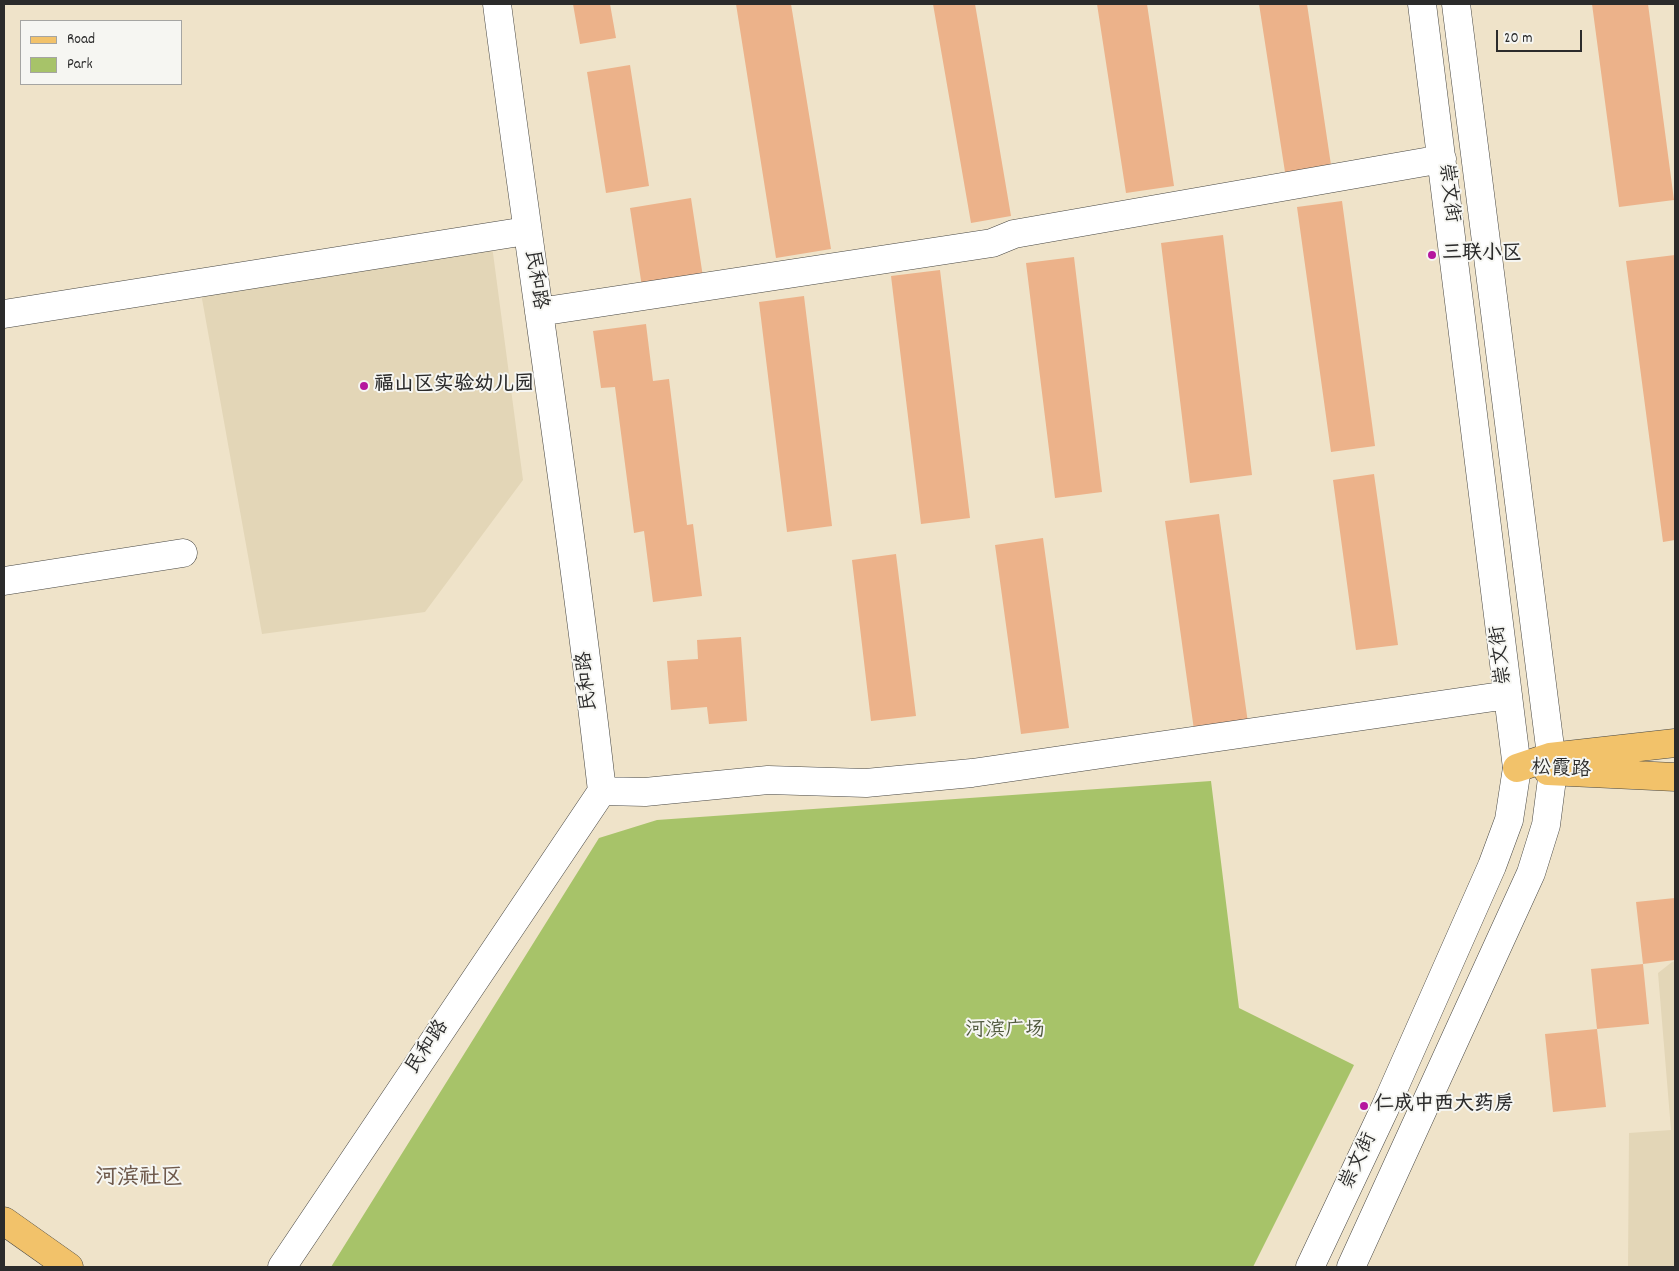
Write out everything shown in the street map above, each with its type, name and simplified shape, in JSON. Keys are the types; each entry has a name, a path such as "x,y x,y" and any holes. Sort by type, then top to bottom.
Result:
{"main road":[{"name":"松霞路","path":"1517,768 1552,764 1675,743"},
{"name":"松霞路","path":"1552,764 1675,777"},
{"path":"4,1221 69,1267"}],"street":[{"name":"民和路","path":"282,1267 602,791 583,624 526,231 496,4"},
{"name":"崇文街","path":"1310,1267 1385,1108 1492,866 1509,820 1517,768 1422,4"},
{"name":"崇文街","path":"1351,1267 1531,873 1546,825 1552,764 1456,4"},
{"path":"539,312 992,244 1014,234 1442,159"},
{"path":"4,314 526,231"},
{"path":"4,582 183,553"},
{"path":"602,791 645,792 768,780 866,783 972,773 1508,695"}],"shaded area":[{"name":"福山区实验幼儿园","path":"491,238 523,480 425,612 262,634 199,282"},
{"path":"1675,961 1675,1267 1628,1267 1629,1133 1671,1130 1658,973"}],"green space":[{"name":"河滨广场","path":"1211,781 1239,1008 1354,1065 1253,1267 331,1267 599,838 657,820"}],"building":[{"path":"573,4 610,4 616,38 580,44"},
{"path":"736,4 791,4 831,249 776,258"},
{"path":"933,4 975,4 1011,216 971,223"},
{"path":"1097,4 1147,4 1174,186 1126,193"},
{"path":"1259,4 1307,4 1331,165 1285,172"},
{"path":"1592,4 1648,4 1674,200 1619,207"},
{"path":"630,65 649,186 606,193 587,72"},
{"path":"691,198 703,277 642,287 630,208"},
{"path":"1342,201 1375,446 1331,452 1297,207"},
{"path":"1223,235 1252,475 1190,483 1161,243"},
{"path":"1675,255 1675,540 1663,542 1626,261"},
{"path":"1074,257 1102,492 1055,498 1026,263"},
{"path":"940,270 970,518 921,524 891,276"},
{"path":"804,296 832,526 787,532 759,302"},
{"path":"646,324 653,381 669,379 687,525 693,524 702,596 653,602 644,531 634,533 615,387 601,388 593,331"},
{"path":"1374,474 1398,645 1356,650 1333,480"},
{"path":"1219,514 1248,723 1194,730 1165,521"},
{"path":"1043,538 1069,728 1021,734 995,545"},
{"path":"896,554 916,716 871,721 852,560"},
{"path":"741,637 747,721 709,724 707,707 671,710 667,661 698,659 697,640"},
{"path":"1675,898 1675,960 1643,964 1636,902"},
{"path":"1643,964 1649,1024 1597,1029 1591,969"},
{"path":"1597,1029 1606,1107 1553,1112 1545,1034"}],"place":[{"name":"三联小区","path":"1432,255"},
{"name":"福山区实验幼儿园","path":"364,386"},
{"name":"仁成中西大药房","path":"1364,1106"}],"district":[{"name":"河滨社区","path":"139,1180"}]}
